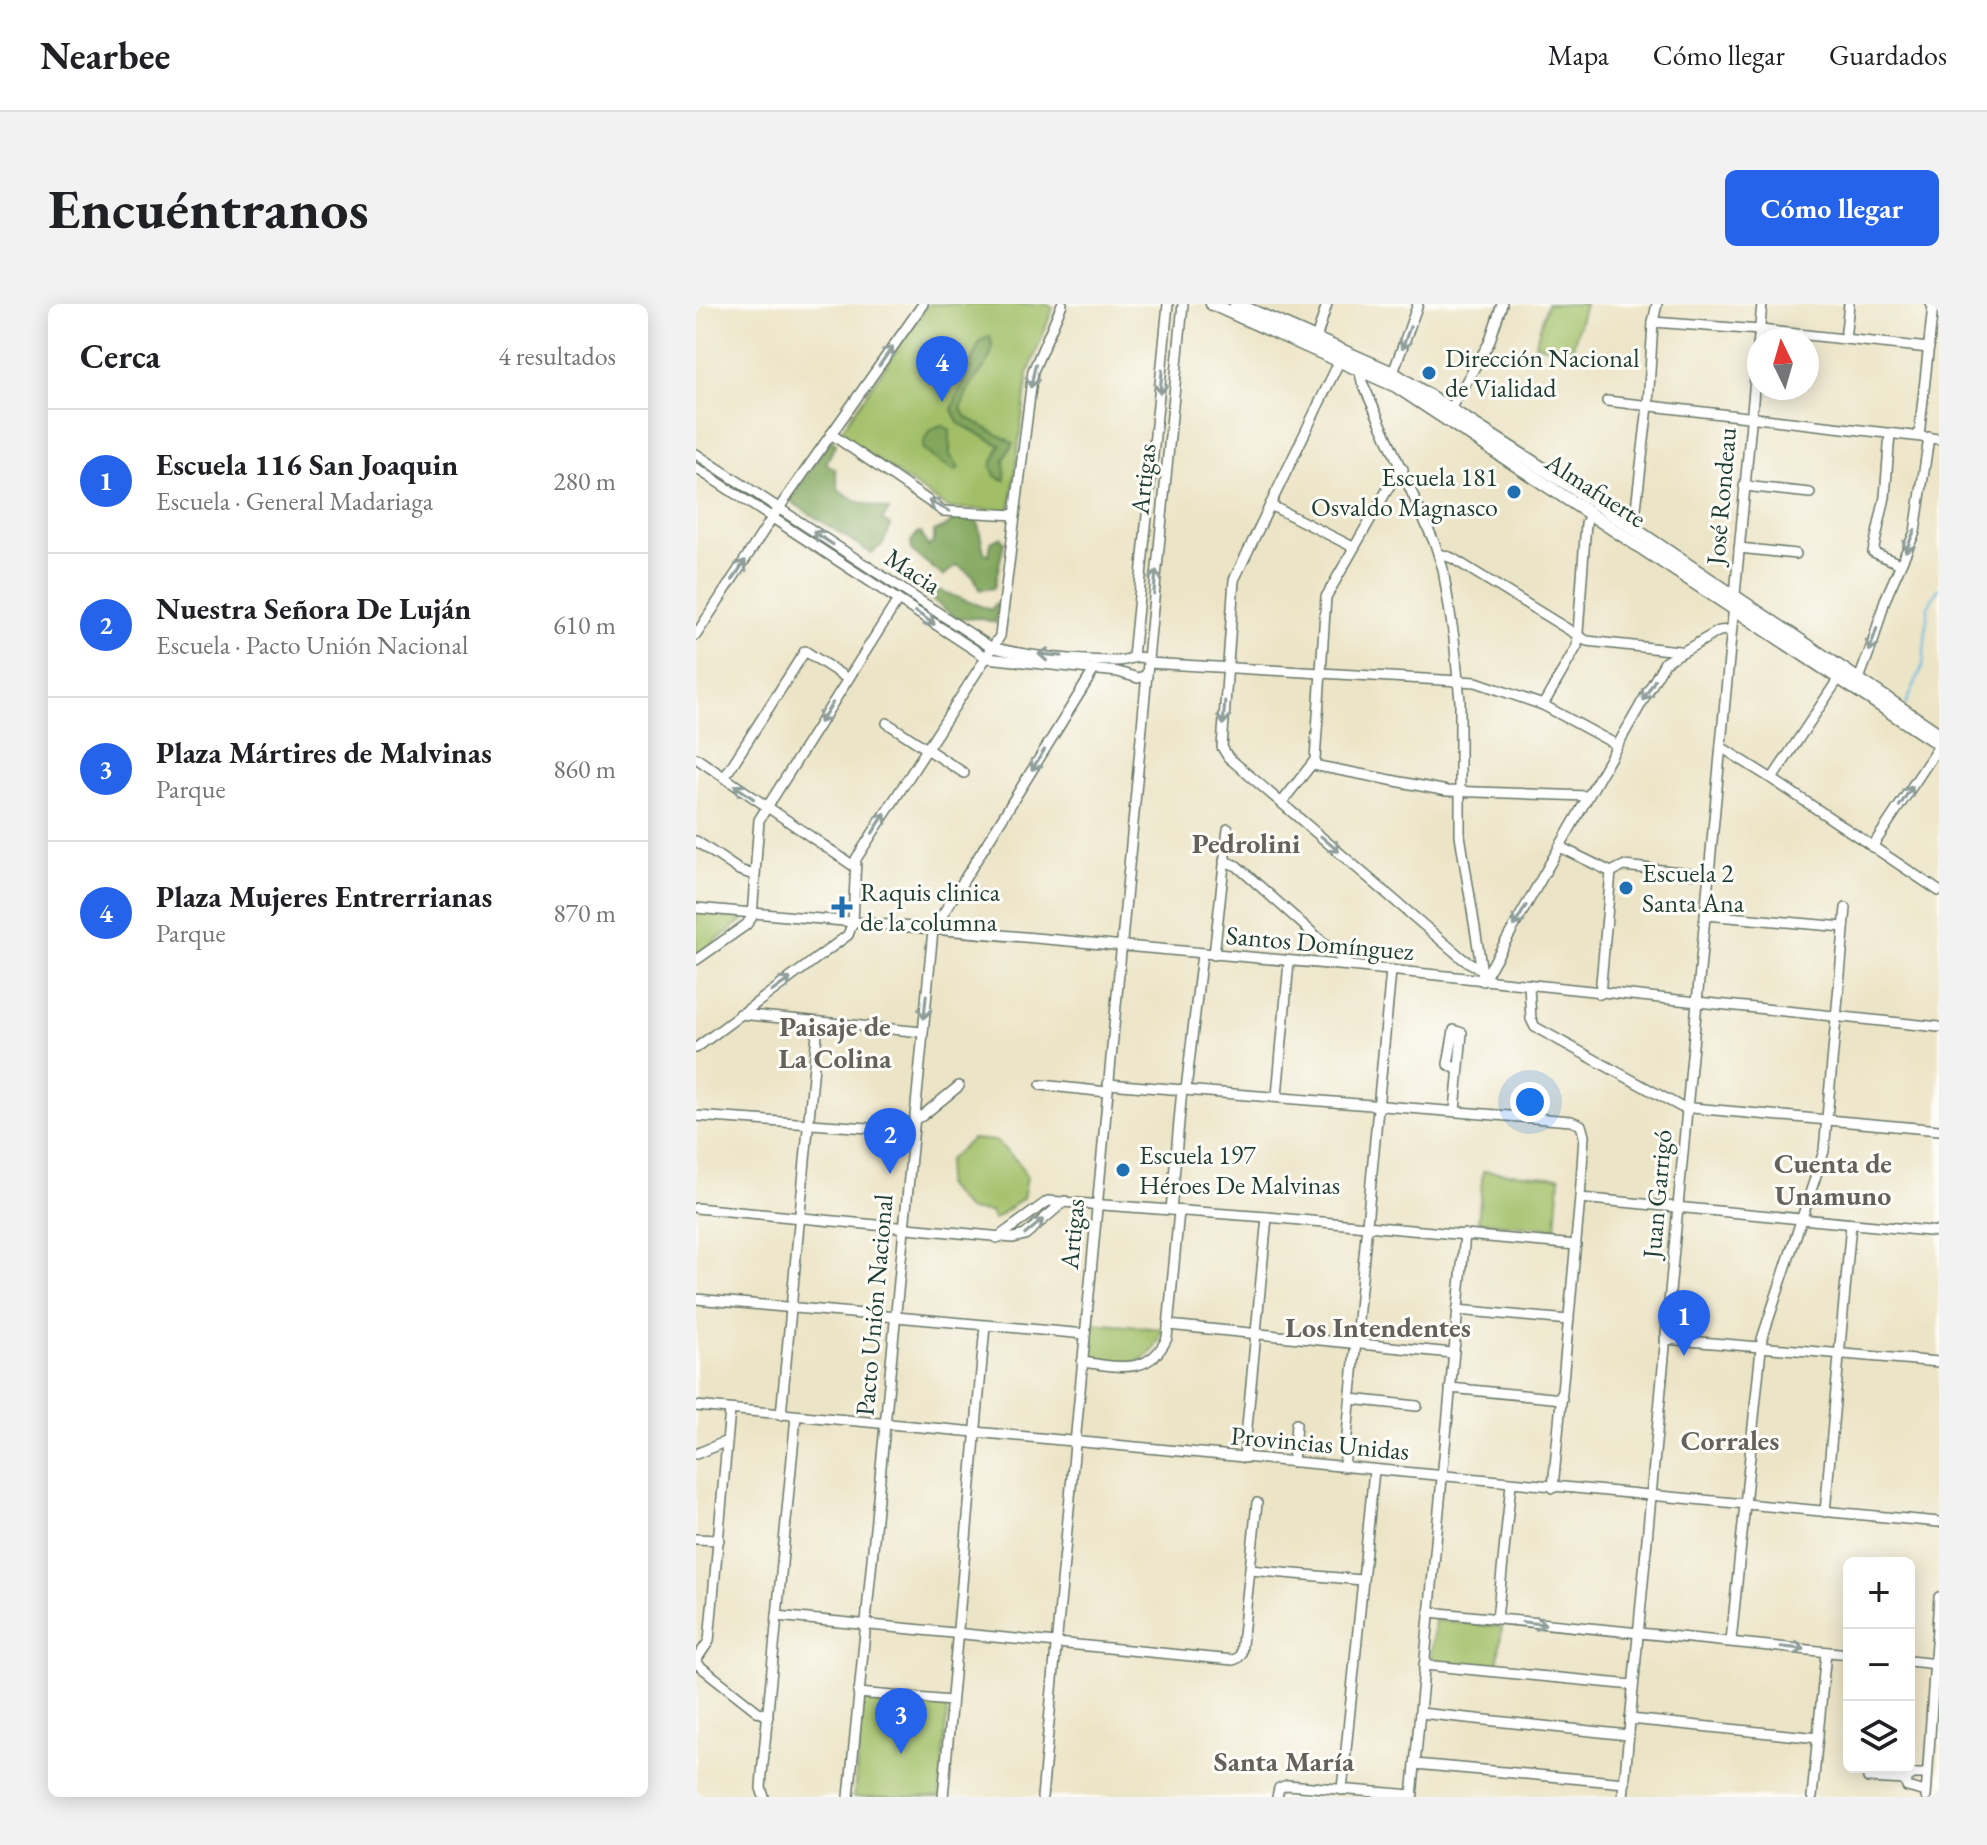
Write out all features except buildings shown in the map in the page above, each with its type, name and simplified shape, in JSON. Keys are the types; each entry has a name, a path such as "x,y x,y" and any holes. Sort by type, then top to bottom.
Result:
{"main road":[{"name":"Almafuerte","path":"1212,304 1396,386 1591,513 1859,679 1939,737"},
{"name":"Almafuerte","path":"1236,304 1393,373 1631,528 1839,678 1939,737"}],"street":[{"path":"696,635 776,514 923,304"},
{"name":"Artigas","path":"1126,675 1168,304"},
{"name":"Artigas","path":"1042,1797 1183,304"},
{"path":"1316,339 1327,304"},
{"path":"1393,373 1418,304"},
{"path":"1450,409 1489,343 1502,304"},
{"path":"1631,528 1635,517 1648,406 1653,322 1657,304"},
{"name":"José Rondeau","path":"1760,328 1762,304"},
{"path":"1845,339 1849,304"},
{"path":"696,1048 848,935 853,922 855,867 859,853 1000,636 1033,371 1059,305"},
{"path":"1859,679 1900,564 1915,532 1929,437 1932,305"},
{"path":"1653,322 1747,329"},
{"path":"1819,336 1929,348"},
{"path":"1340,360 1234,580 1222,741 1228,757 1463,959 1481,969"},
{"path":"1359,368 1362,382 1440,554 1459,680 1460,835 1483,981"},
{"name":"José Rondeau","path":"1733,601 1753,400"},
{"path":"1607,401 1929,437"},
{"path":"1890,433 1885,497 1873,552 1900,564"},
{"path":"831,434 943,511 1015,515"},
{"name":"Macia","path":"696,454 898,600 987,658 1118,672 1138,678 1147,675"},
{"path":"1282,802 1313,765 1316,754 1325,602 1353,547 1394,478 1403,469"},
{"name":"Macia","path":"697,472 776,514 994,648 1118,661 1130,658 1459,680 1482,684 1543,705 1617,745"},
{"path":"1744,486 1810,493"},
{"path":"1270,505 1353,547"},
{"path":"1543,705 1575,652 1586,523 1591,513"},
{"path":"1739,548 1796,554"},
{"path":"1440,554 1452,558 1578,636 1598,644 1680,651"},
{"path":"696,960 746,925 752,913 758,825 766,807 898,600"},
{"name":"Juan Garrigó","path":"1623,1797 1733,601"},
{"path":"1483,981 1665,662 1719,631 1730,630"},
{"path":"724,778 805,651 848,679"},
{"name":"Pacto Unión Nacional","path":"849,1797 933,930 1094,670"},
{"path":"1772,779 1839,678"},
{"path":"887,723 964,773"},
{"path":"1872,847 1939,737"},
{"path":"1721,747 1939,891"},
{"path":"696,758 855,867"},
{"path":"1313,765 1460,793 1588,796"},
{"path":"1214,955 1228,829"},
{"path":"696,841 739,870 754,875"},
{"path":"1560,847 1611,872"},
{"path":"1224,861 1237,866 1350,966"},
{"path":"1611,872 1623,866 1710,875"},
{"path":"1600,994 1611,872"},
{"name":"Santos Domínguez","path":"696,908 1350,966 1939,1027"},
{"path":"1731,1641 1760,1346 1824,1151 1846,908"},
{"path":"1706,915 1844,927"},
{"path":"1082,1362 1129,1367 1144,1363 1160,1352 1167,1338 1184,1089 1202,954"},
{"path":"1277,1096 1289,962"},
{"path":"1344,1467 1391,971"},
{"path":"1529,986 1531,1019 1535,1027 1687,1109 1939,1130"},
{"path":"740,1014 922,1032"},
{"path":"781,1415 818,1023"},
{"path":"1455,1111 1458,1070"},
{"path":"1041,1085 1184,1089 1577,1122 1584,1130 1580,1198 1553,1488"},
{"path":"914,1119 959,1086"},
{"path":"696,1116 912,1131"},
{"path":"1580,1198 1939,1232"},
{"path":"696,1208 997,1238 1042,1203 1065,1201 1576,1245"},
{"path":"1244,1458 1267,1217"},
{"path":"1825,1512 1851,1224"},
{"path":"1277,1794 1282,1785 1287,1785 1412,1796 1465,1234"},
{"path":"696,1299 1085,1334"},
{"path":"1457,1310 1569,1320"},
{"path":"1168,1325 1452,1353"},
{"path":"943,1797 985,1326"},
{"path":"1665,1339 1939,1362"},
{"path":"1450,1388 1562,1399"},
{"path":"1351,1399 1417,1406"},
{"name":"Provincias Unidas","path":"696,1406 1939,1522"},
{"path":"730,1410 709,1641 696,1661 757,1711 768,1716"},
{"path":"764,1797 761,1788 796,1416"},
{"path":"1293,1462 1296,1424"},
{"path":"696,1454 727,1441"},
{"path":"1342,1790 1374,1470"},
{"path":"1497,1619 1511,1484"},
{"path":"777,1616 1233,1660 1241,1654 1257,1503"},
{"path":"1939,1513 1939,1522"},
{"path":"696,1539 719,1540"},
{"path":"1250,1570 1362,1580"},
{"path":"1906,1780 1907,1787 1926,1794 1937,1664 1939,1597"},
{"path":"1429,1612 1843,1653"},
{"path":"1812,1797 1826,1652"},
{"path":"1915,1662 1937,1664"},
{"path":"1424,1665 1633,1685"},
{"path":"858,1693 951,1701"},
{"path":"1420,1713 1628,1735"},
{"path":"1630,1719 1818,1738"},
{"path":"1415,1764 1625,1783"},
{"path":"1868,1778 1906,1780 1913,1774 1927,1774"}],"green space":[{"path":"928,304 1047,304 1053,308 1028,374 1010,510 948,508 839,434"},
{"path":"1547,304 1585,304 1571,354 1535,344"},
{"path":"990,336 989,358 968,390 961,409 968,418 1013,443 1004,459 1005,480 996,477 991,467 1000,445 958,423 952,409 980,341"},
{"path":"942,425 950,430 950,455 959,467 956,471 922,448 929,433"},
{"path":"831,439 836,444 826,463 835,469 839,491 859,502 889,510 882,520 891,526 882,545 871,553 790,501"},
{"path":"957,516 977,519 984,552 989,555 991,542 1001,537 1004,543 994,588 980,590 974,577 957,565 943,576 912,551 911,542 918,532 928,547 934,541 934,531 947,526"},
{"path":"938,590 991,610 995,604 998,605 996,623 979,618 958,619 926,595"},
{"path":"696,912 742,916 743,920 696,956"},
{"path":"972,1139 996,1141 1019,1163 1027,1177 1023,1198 993,1220 990,1212 967,1210 945,1185 948,1160"},
{"path":"1483,1171 1560,1177 1556,1228 1478,1222"},
{"path":"1091,1323 1162,1329 1158,1343 1151,1352 1144,1358 1124,1363 1088,1359"},
{"path":"1435,1620 1502,1627 1497,1669 1431,1662"},
{"path":"867,1699 944,1706 947,1711 940,1797 854,1797 862,1702"}],"waterway":[{"path":"1906,704 1923,665 1928,606 1939,588"}],"place":[{"name":"Dirección Nacional de Vialidad","path":"1429,373"},
{"name":"Plaza Mujeres Entrerrianas","path":"942,402"},
{"name":"Escuela 181 Osvaldo Magnasco","path":"1514,492"},
{"name":"Escuela 2 Santa Ana","path":"1626,888"},
{"name":"Raquis clinica de la columna","path":"842,907"},
{"name":"Escuela 197 Héroes De Malvinas","path":"1123,1170"},
{"name":"Nuestra Señora De Luján","path":"890,1174"},
{"name":"Escuela 116 San Joaquin","path":"1684,1356"},
{"name":"Plaza Mártires de Malvinas","path":"901,1754"}],"district":[{"name":"Pedrolini","path":"1246,843"},
{"name":"Paisaje de La Colina","path":"835,1042"},
{"name":"Cuenta de Unamuno","path":"1833,1179"},
{"name":"Los Intendentes","path":"1378,1327"},
{"name":"Corrales","path":"1730,1440"},
{"name":"Santa María","path":"1284,1761"}]}
